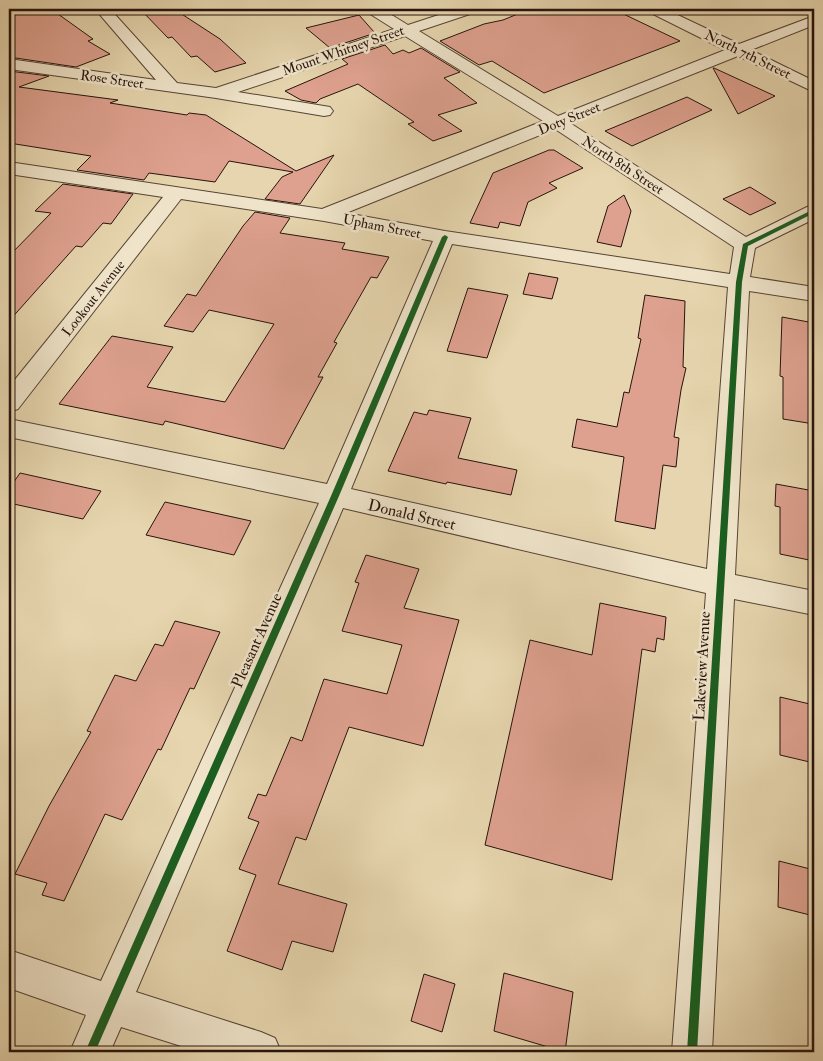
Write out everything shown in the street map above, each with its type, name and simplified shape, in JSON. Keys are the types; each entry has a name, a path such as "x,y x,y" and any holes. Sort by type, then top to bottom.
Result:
{"street":[{"path":"102,9 172,87"},
{"name":"North 8th Street","path":"372,9 558,123 745,245"},
{"name":"Mount Whitney Street","path":"216,93 405,29 471,9"},
{"name":"North 7th Street","path":"654,9 814,86"},
{"name":"Doty Street","path":"324,215 814,20"},
{"name":"Rose Street","path":"9,64 216,93 324,111"},
{"name":"Upham Street","path":"9,168 324,215 445,237 814,294"},
{"name":"Lookout Avenue","path":"9,403 176,192"},
{"path":"745,245 814,211"},
{"name":"Pleasant Avenue","path":"90,1052 335,496 445,237"},
{"name":"Lakeview Avenue","path":"692,1052 739,282 745,245"},
{"name":"Donald Street","path":"9,428 335,496 720,584 814,603"},
{"path":"9,969 261,1052"}],"building":[{"path":"9,9 51,9 93,39 88,41 110,54 76,67 9,57"},
{"path":"140,9 174,9 220,39 246,63 215,72 197,56 191,57 172,37 168,38"},
{"path":"530,9 613,9 680,41 544,93 492,61 479,65 440,41"},
{"path":"359,15 375,33 330,48 306,28"},
{"path":"385,45 393,54 403,50 409,53 421,48 460,72 444,78 477,103 438,115 462,131 433,141 408,124 414,122 358,84 320,99 316,103 301,100 285,91 348,64 342,59"},
{"path":"714,68 775,96 738,114"},
{"path":"9,71 49,76 19,87 118,100 110,103 187,115 189,113 206,115 296,171 334,155 300,204 265,199 282,177 293,172 229,161 215,182 149,173 144,180 77,170 91,156 9,143"},
{"path":"687,97 712,110 632,146 605,131"},
{"path":"549,150 554,150 583,168 549,183 557,188 528,202 520,226 500,222 498,228 470,223 493,173"},
{"path":"63,184 133,194 111,224 103,223 82,247 76,246 9,321 9,256 51,213 35,211"},
{"path":"750,187 776,203 750,215 723,199"},
{"path":"624,195 631,211 621,247 597,242 608,206"},
{"path":"255,212 290,218 280,233 345,243 342,249 389,257 377,278 371,277 334,342 337,343 318,377 323,377 284,449 165,421 163,425 59,404 112,336 173,347 147,387 225,402 274,324 209,310 193,332 164,326 187,294 196,296 243,226"},
{"path":"529,273 558,278 552,299 523,294"},
{"path":"468,288 508,295 487,358 447,351"},
{"path":"645,295 685,301 683,367 686,368 674,437 679,438 676,467 663,465 655,529 615,521 624,457 572,447 577,419 617,427 624,392 629,393 641,339 638,338"},
{"path":"782,317 814,323 814,424 783,419 783,377 780,376"},
{"path":"429,410 471,418 458,458 517,470 511,495 447,482 446,484 388,471 414,412 427,415"},
{"path":"20,473 101,491 83,519 9,503 9,489"},
{"path":"776,484 814,491 814,561 780,554 780,507 775,506"},
{"path":"165,502 251,521 234,555 146,535"},
{"path":"366,555 419,569 404,608 459,620 423,746 349,727 306,840 296,837 278,884 347,904 333,952 292,941 282,970 227,951 256,875 239,869 259,822 248,818 258,794 266,796 291,737 302,741 324,679 387,694 402,645 342,631 359,583 355,582"},
{"path":"600,603 666,617 664,640 657,638 655,652 642,649 612,880 485,845 530,640 592,655"},
{"path":"175,621 220,632 194,689 190,688 161,750 158,749 122,820 105,814 64,901 42,895 47,883 15,874 49,806 91,732 87,731 115,675 136,681 155,644 163,646"},
{"path":"780,697 814,705 814,763 780,755"},
{"path":"779,861 814,870 814,916 778,907"},
{"path":"504,973 573,992 565,1052 494,1031"},
{"path":"424,974 455,984 442,1032 411,1021"}],"cycle path":[{"path":"692,1052 739,282 745,245 814,211"},
{"path":"90,1052 335,496 445,237"}]}
